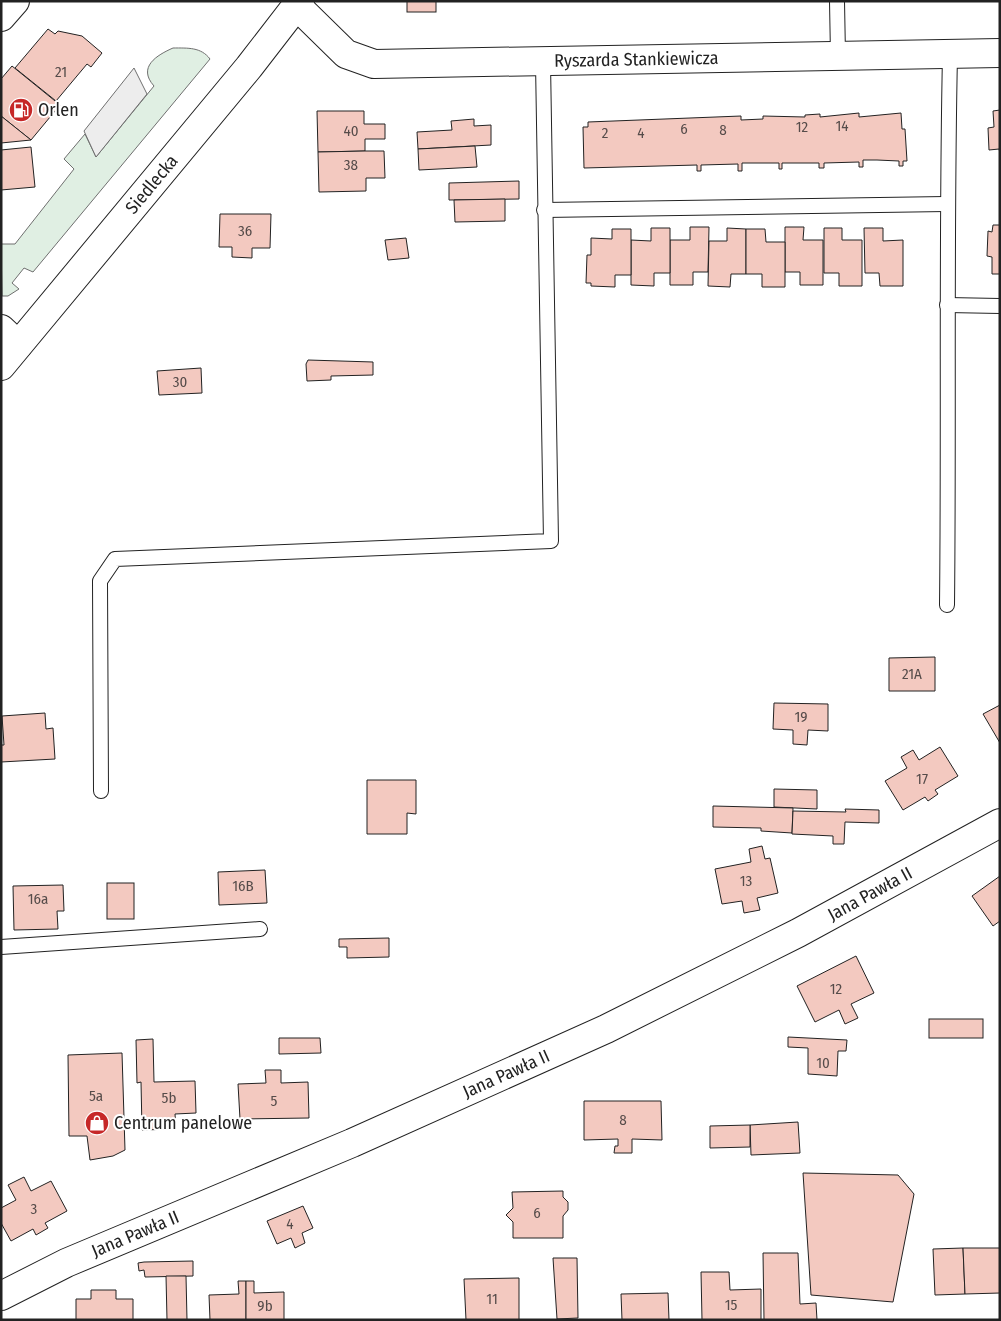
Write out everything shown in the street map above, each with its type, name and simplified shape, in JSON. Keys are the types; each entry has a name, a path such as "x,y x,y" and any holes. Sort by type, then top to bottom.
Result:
{"street":[{"path":"1,17 15,1"},
{"name":"Ryszarda Stankiewicza","path":"298,3 346,54 374,64 542,63 1000,53"},
{"name":"Siedlecka","path":"7,346 249,67 298,3"},
{"name":"Jana Pawła II","path":"1,1296 66,1263 352,1143 606,1029 798,933 1000,823"}],"lane":[{"path":"837,1 838,56"},
{"path":"947,605 946,204 950,54"},
{"path":"101,791 100,581 115,559 551,541 542,63"},
{"path":"544,210 946,204"},
{"path":"947,305 1000,306"},
{"path":"1,946 260,929"}],"green space":[{"path":"173,48 198,50 210,59 33,272 24,268 12,283 19,289 8,296 2,296 1,244 15,244 74,169 64,159 85,134 96,157 154,86 149,79 148,73 148,67 151,62"}],"shaded area":[{"path":"134,68 147,94 96,157 84,131"}],"building":[{"path":"407,1 436,1 436,12 407,12"},
{"path":"48,29 55,34 58,31 82,36 102,53 91,67 87,64 56,101 15,68"},
{"path":"12,66 60,105 31,140 1,116 1,79"},
{"path":"1000,110 1000,153 999,149 989,150 988,128 994,127 993,111"},
{"path":"317,111 364,111 364,124 385,124 385,139 365,139 365,151 318,152"},
{"path":"859,113 859,117 901,113 902,129 905,129 907,161 903,161 903,166 899,166 899,161 863,160 863,167 859,167 859,162 824,163 824,168 819,168 819,163 782,163 782,169 779,169 779,163 742,163 742,171 738,171 738,164 701,165 701,171 697,171 697,165 584,168 583,127 588,127 588,122 741,116 741,120 763,119 763,116 805,117 805,115 820,114 820,117"},
{"path":"1,116 31,140 1,143"},
{"path":"474,119 474,126 491,125 491,145 418,149 417,132 452,130 451,121"},
{"path":"475,146 477,167 419,170 418,149"},
{"path":"31,147 35,187 1,190 1,150"},
{"path":"384,151 385,178 366,178 366,191 319,192 318,152"},
{"path":"519,181 519,199 449,200 449,183"},
{"path":"505,199 505,221 455,222 454,200"},
{"path":"220,214 271,214 270,248 252,248 252,258 232,257 232,247 219,247"},
{"path":"993,225 1000,225 1000,274 992,274 992,257 987,256 988,231 992,232"},
{"path":"690,227 709,227 708,272 693,272 693,285 670,285 670,240 690,240"},
{"path":"785,227 804,227 803,240 823,240 823,285 800,285 800,272 785,272"},
{"path":"651,228 670,228 670,273 654,273 654,286 631,285 631,240 651,241"},
{"path":"727,228 746,229 746,274 731,274 730,287 708,286 709,241 727,241"},
{"path":"824,228 842,228 842,240 862,240 862,286 839,286 839,273 824,273"},
{"path":"864,228 883,228 883,241 903,240 903,286 880,286 879,273 865,273"},
{"path":"612,229 631,229 631,275 615,275 615,287 591,286 591,283 586,283 587,255 591,255 591,238 612,239"},
{"path":"746,229 765,229 766,242 785,242 785,287 762,287 762,274 746,274"},
{"path":"406,238 409,258 388,260 385,240"},
{"path":"308,360 373,362 373,375 331,376 331,380 307,381 306,364"},
{"path":"201,368 202,393 159,395 157,371"},
{"path":"935,657 935,691 889,691 889,658"},
{"path":"774,703 828,704 828,731 808,730 807,745 793,744 793,730 773,729"},
{"path":"1000,705 1000,743 983,714"},
{"path":"45,713 46,729 53,728 55,759 1,762 1,745 4,745 2,716"},
{"path":"940,747 958,776 935,790 938,794 928,801 925,797 903,810 885,781 907,768 901,757 913,750 919,760"},
{"path":"367,780 416,780 416,814 407,813 407,834 367,834"},
{"path":"774,789 817,790 817,809 774,807"},
{"path":"713,806 793,808 792,833 761,831 761,828 713,827"},
{"path":"845,809 879,810 879,823 845,822 844,844 833,844 833,836 792,834 793,811 846,812"},
{"path":"762,846 765,859 770,858 778,893 757,898 760,910 744,913 742,901 722,904 715,869 751,862 749,849"},
{"path":"265,870 267,903 219,905 218,872"},
{"path":"1000,876 1000,921 993,926 972,896"},
{"path":"107,883 134,883 134,919 107,919"},
{"path":"63,885 64,911 57,911 58,929 14,930 13,886"},
{"path":"389,938 389,957 347,958 347,947 339,947 339,939"},
{"path":"856,956 874,993 851,1004 858,1018 845,1024 839,1010 815,1022 797,986"},
{"path":"929,1019 983,1019 983,1038 929,1038"},
{"path":"788,1037 847,1040 846,1051 838,1051 837,1076 808,1074 808,1048 788,1047"},
{"path":"279,1038 320,1038 321,1053 279,1054"},
{"path":"153,1039 154,1082 195,1081 196,1113 175,1114 176,1129 142,1130 141,1082 137,1083 136,1040"},
{"path":"122,1053 125,1150 113,1156 90,1160 87,1136 69,1136 68,1055"},
{"path":"265,1070 281,1070 281,1083 308,1082 309,1118 240,1119 238,1084 266,1083"},
{"path":"584,1101 661,1101 662,1140 632,1139 632,1153 614,1153 615,1146 618,1146 618,1139 584,1140"},
{"path":"798,1122 800,1153 751,1155 750,1125"},
{"path":"750,1125 750,1147 710,1148 710,1126"},
{"path":"803,1173 898,1175 914,1194 893,1302 811,1295"},
{"path":"24,1177 31,1191 51,1181 67,1211 45,1223 48,1228 36,1235 33,1229 11,1241 1,1223 1,1208 16,1200 8,1185"},
{"path":"563,1191 563,1197 568,1202 568,1210 563,1216 563,1238 513,1238 513,1222 506,1215 513,1208 512,1192"},
{"path":"303,1206 313,1228 302,1233 305,1243 295,1248 291,1238 277,1244 267,1221"},
{"path":"963,1248 965,1294 935,1295 933,1249"},
{"path":"963,1248 1000,1248 1000,1293 965,1294"},
{"path":"763,1253 798,1253 800,1304 816,1303 817,1320 764,1320"},
{"path":"553,1258 577,1258 578,1318 557,1319"},
{"path":"193,1261 193,1276 145,1277 144,1270 139,1271 138,1263 144,1262"},
{"path":"701,1272 729,1272 730,1290 761,1289 761,1320 702,1320"},
{"path":"166,1276 186,1276 187,1320 167,1320"},
{"path":"519,1278 519,1320 466,1320 464,1279"},
{"path":"238,1281 246,1281 246,1320 210,1320 209,1295 239,1294"},
{"path":"246,1281 254,1281 254,1293 284,1292 284,1320 246,1320"},
{"path":"91,1290 116,1290 116,1299 133,1299 133,1320 76,1320 76,1299 91,1299"},
{"path":"668,1293 669,1320 622,1320 621,1294"}],"place":[{"name":"Orlen","path":"21,110"},
{"name":"Centrum panelowe","path":"97,1123"}]}
